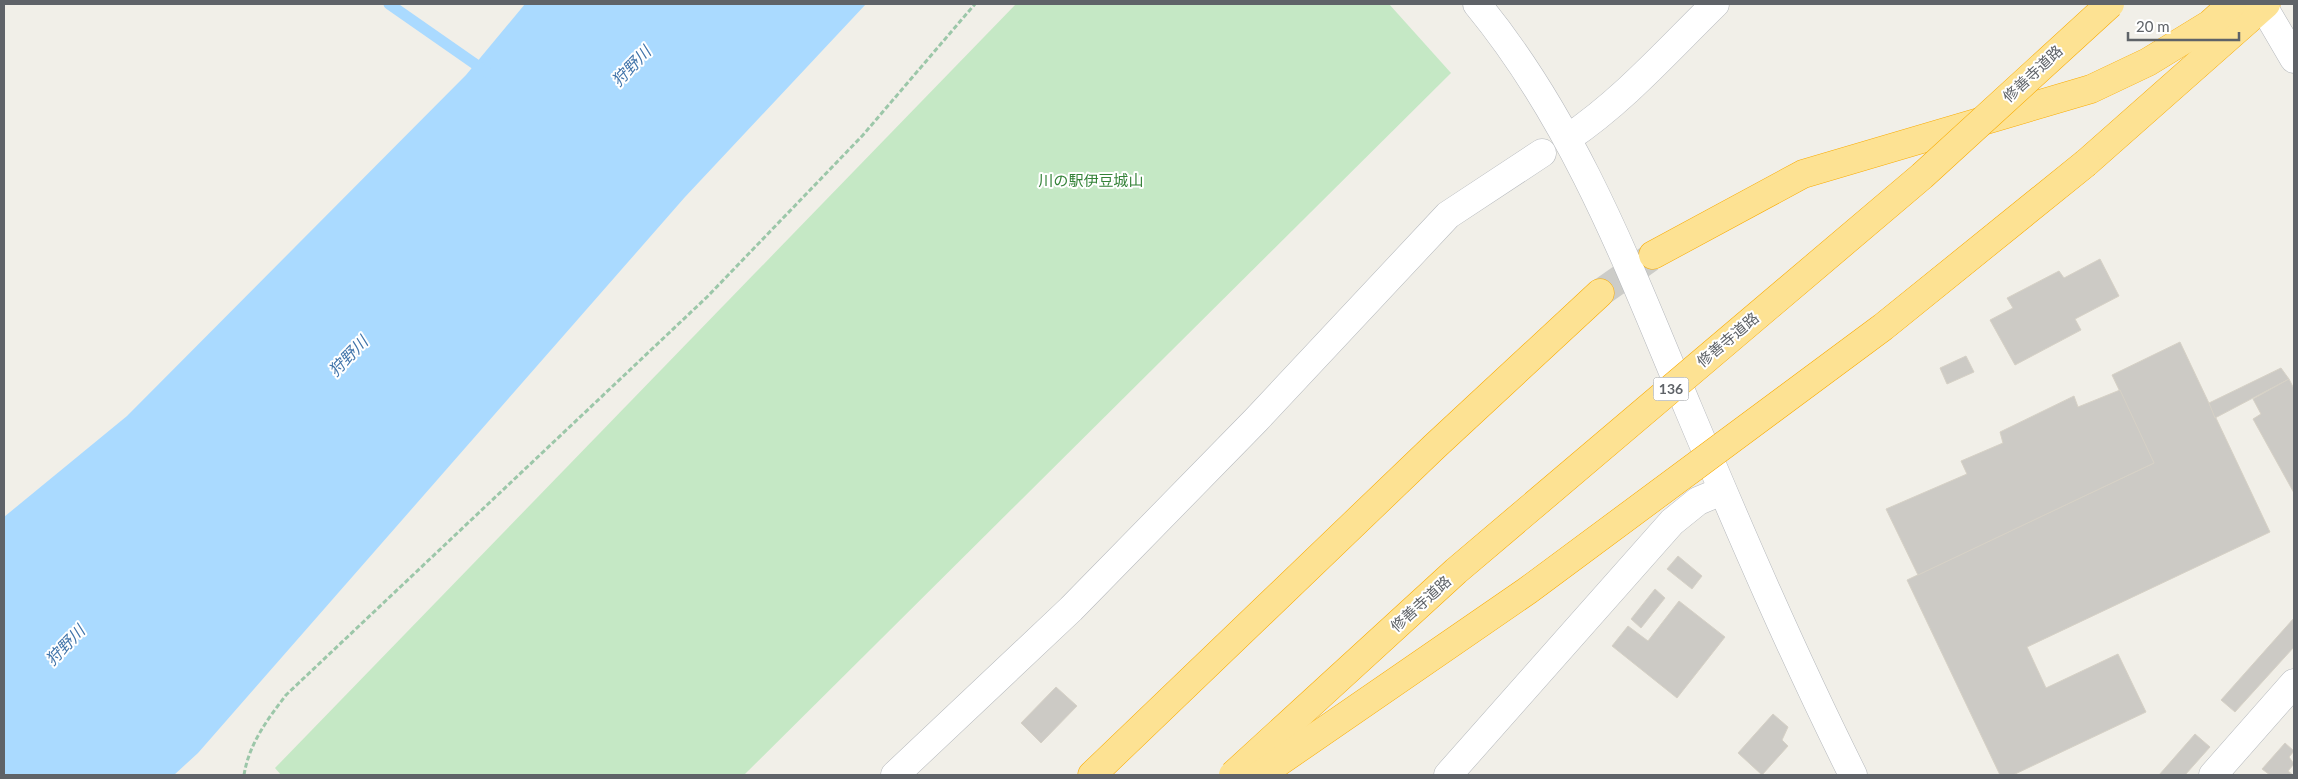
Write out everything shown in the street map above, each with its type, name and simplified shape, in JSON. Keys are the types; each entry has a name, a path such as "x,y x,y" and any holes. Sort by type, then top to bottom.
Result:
{"highway":[{"name":"修善寺道路","path":"1233,775 1456,571 1922,176 2110,4"},
{"path":"1653,255 1803,174 2091,89 2156,57 2210,24 2232,4"},
{"path":"1260,775 1527,591 1883,327 2086,164 2265,5"},
{"path":"1092,775 1434,447 1600,293"}],"street":[{"path":"1476,4 1538,90 1568,138 1616,234 1722,491 1853,775"},
{"path":"1568,138 1590,123 1642,77 1715,4"},
{"path":"2265,5 2294,59"},
{"path":"895,775 1071,609 1256,420 1448,215 1542,153"},
{"path":"1448,775 1672,522 1698,501 1722,491"},
{"path":"2213,775 2294,683"}],"path":[{"path":"244,775 246,761 261,729 286,696 707,297 863,135 975,4"}],"green space":[{"name":"川の駅伊豆城山","path":"1016,4 1389,4 1451,73 744,775 281,775 275,768"}],"water":[{"name":"狩野川","path":"525,4 866,4 685,197 198,753 174,775 4,775 4,517 127,416 466,75"}],"building":[{"path":"2100,259 2119,296 2075,319 2081,330 2015,365 1990,320 2013,308 2007,298 2059,271 2064,278"},
{"path":"2180,342 2270,532 2027,647 2046,688 2118,654 2146,712 2013,775 2000,775 1907,580 2154,463 2112,375"},
{"path":"1966,356 1974,372 1947,384 1940,368"},
{"path":"2281,368 2289,379 2215,418 2209,403"},
{"path":"2289,379 2294,389 2294,493 2253,419 2261,414 2253,399"},
{"path":"2120,390 2154,463 1918,575 1886,509 1967,474 1961,461 2003,443 2000,432 2074,396 2078,407"},
{"path":"1678,556 1702,576 1692,589 1667,569"},
{"path":"1655,589 1665,598 1641,628 1631,619"},
{"path":"1679,601 1725,637 1677,698 1612,646 1628,626 1648,641"},
{"path":"2294,618 2294,647 2235,712 2221,700"},
{"path":"1056,687 1077,706 1041,743 1021,723"},
{"path":"1773,714 1788,727 1782,740 1788,746 1762,775 1738,753"},
{"path":"2195,734 2210,747 2185,775 2159,775"},
{"path":"2285,743 2294,751 2289,757 2294,764 2288,771 2293,775 2270,775 2262,769"}],"waterway":[{"path":"389,4 488,73"}],"tunnel":[{"path":"1600,293 1650,258"}]}
